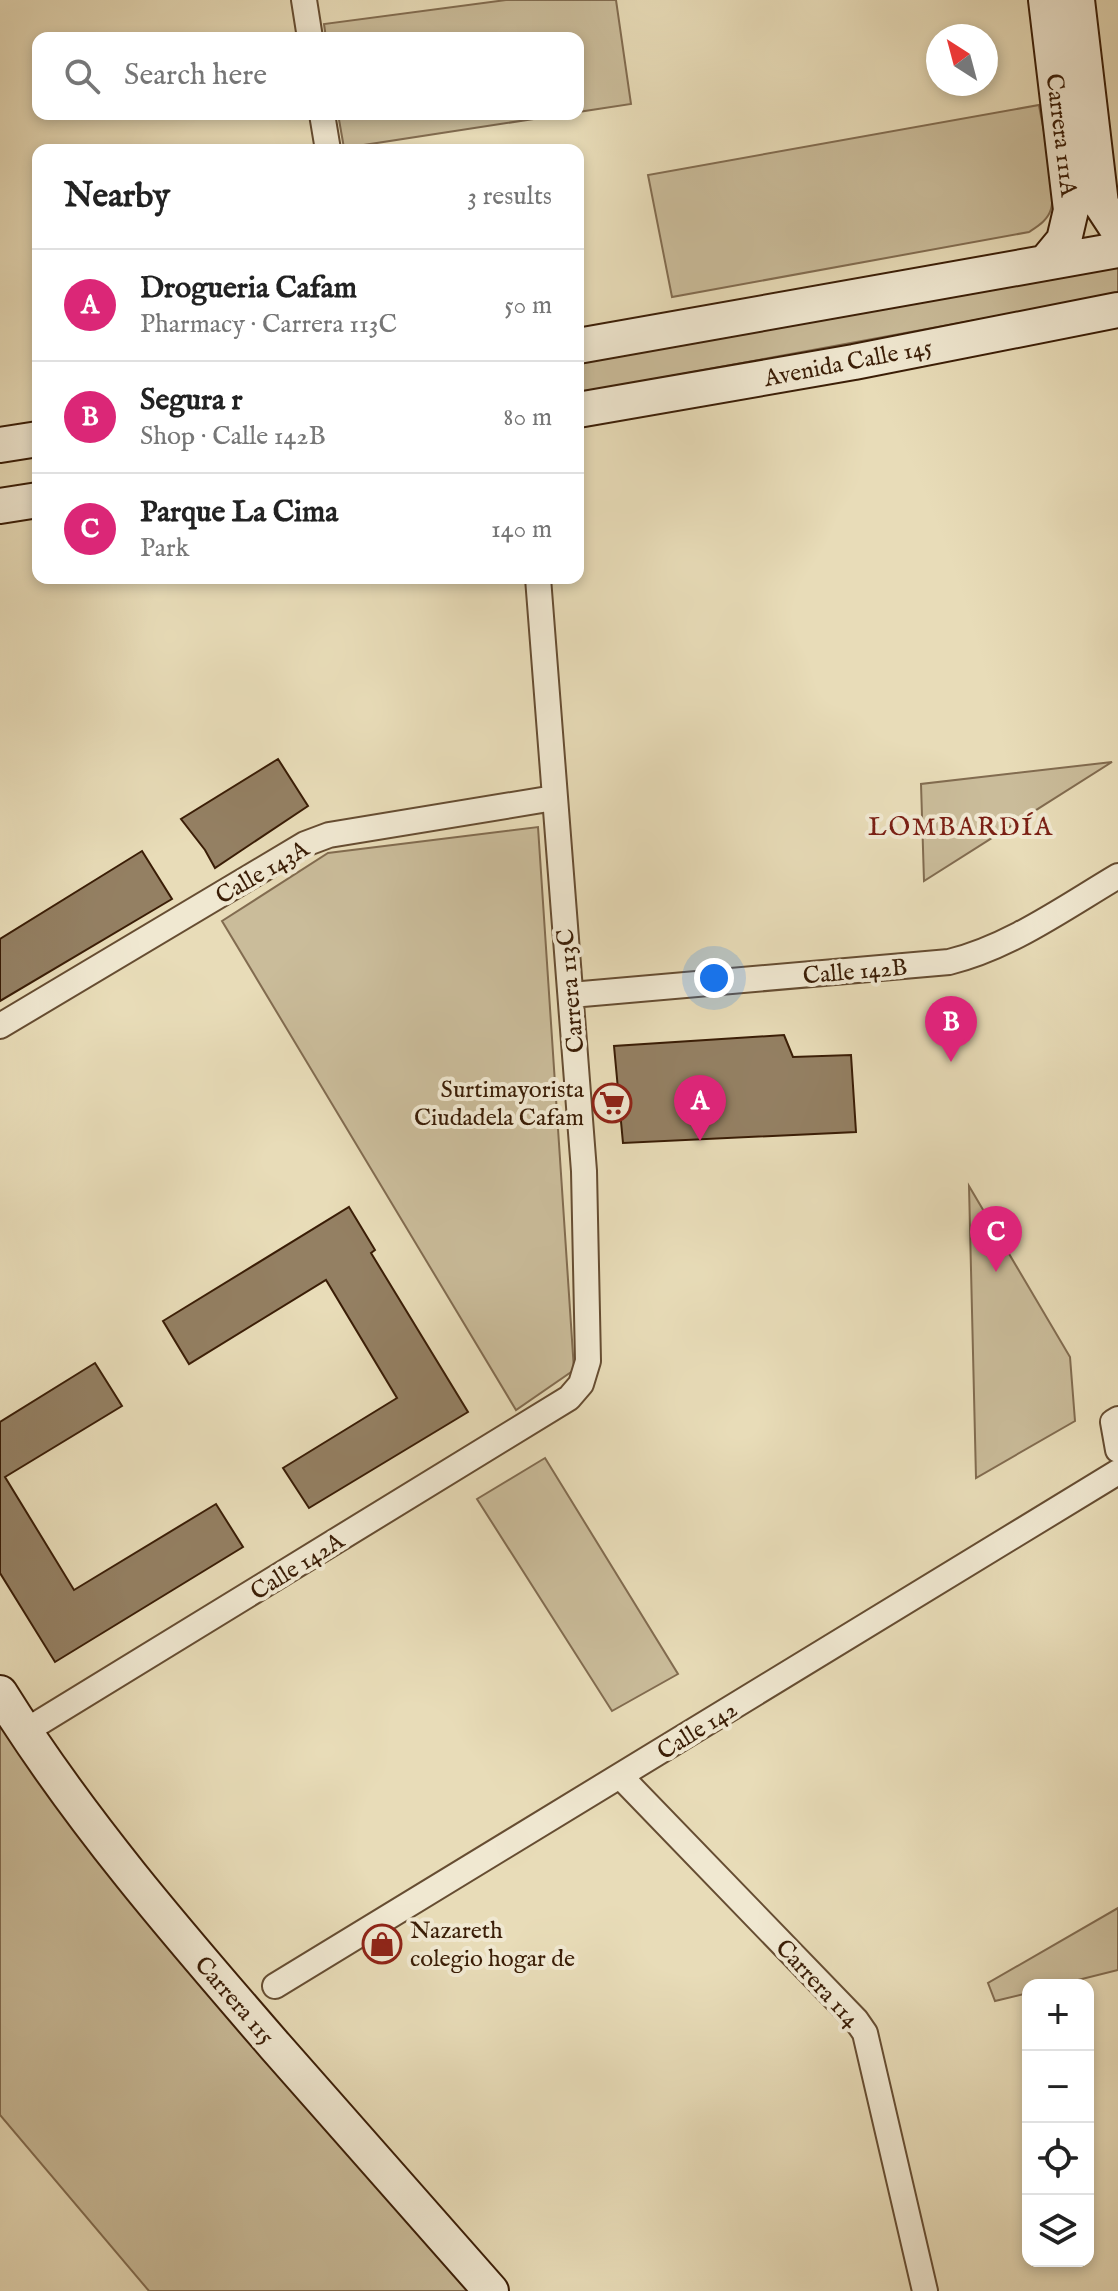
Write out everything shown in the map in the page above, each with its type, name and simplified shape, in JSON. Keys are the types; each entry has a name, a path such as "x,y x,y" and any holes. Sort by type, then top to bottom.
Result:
{"street":[{"path":"304,0 309,32"},
{"name":"Carrera 111A","path":"1045,263 1064,240 1071,210 1046,0"},
{"name":"Carrera 111A","path":"1077,0 1101,204 1118,230"},
{"path":"323,120 327,144"},
{"path":"584,345 1118,250"},
{"name":"Avenida Calle 145","path":"584,409 854,362 1118,310"},
{"path":"0,445 32,440"},
{"name":"Carrera 113C","path":"538,584 584,1171 588,1361 581,1384 569,1398"},
{"name":"Calle 143A","path":"0,1026 305,844 329,835 554,798"},
{"name":"Calle 142B","path":"571,995 949,962 975,956 1020,934 1118,876"},
{"name":"Calle 142A","path":"24,1732 569,1398"},
{"path":"1116,1420 1118,1450"},
{"name":"Calle 142","path":"275,1986 1118,1472"},
{"name":"Carrera 115","path":"0,1693 74,1803 181,1938 491,2291"},
{"name":"Carrera 114","path":"621,1777 856,2020 865,2033 925,2291"}],"shaded area":[{"path":"506,0 616,0 631,104 584,111 584,32 325,32 324,24"},
{"path":"1039,105 1051,174 1052,200 1048,216 1029,232 672,297 648,175"},
{"path":"339,120 527,120 370,144 343,144"},
{"path":"1118,265 1118,294 584,392 584,359"},
{"path":"1112,762 924,881 921,784"},
{"path":"538,827 574,1370 516,1410 222,921 328,853"},
{"path":"969,1186 1070,1357 1075,1421 976,1478"},
{"path":"545,1458 678,1674 612,1711 477,1499"},
{"path":"0,1722 473,2291 149,2291 0,2115"},
{"path":"1118,1908 1118,1970 1082,1979 1022,1979 1022,1994 995,2001 988,1983"}],"building":[{"path":"278,759 308,806 215,868 181,819"},
{"path":"142,851 172,899 0,1001 0,939"},
{"path":"784,1035 793,1057 851,1055 856,1132 623,1143 614,1046"},
{"path":"349,1207 375,1250 371,1253 468,1412 309,1508 283,1468 397,1398 326,1280 189,1364 163,1321"},
{"path":"95,1363 122,1406 5,1477 74,1590 216,1504 243,1547 55,1662 0,1573 0,1422"}],"place":[{"name":"Segura r","path":"951,1062"},
{"name":"Surtimayorista Ciudadela Cafam","path":"612,1103"},
{"name":"Drogueria Cafam","path":"700,1141"},
{"name":"Parque La Cima","path":"996,1272"},
{"name":"Nazareth colegio hogar de","path":"382,1944"}],"district":[{"name":"LOMBARDÍA","path":"961,826"}]}
